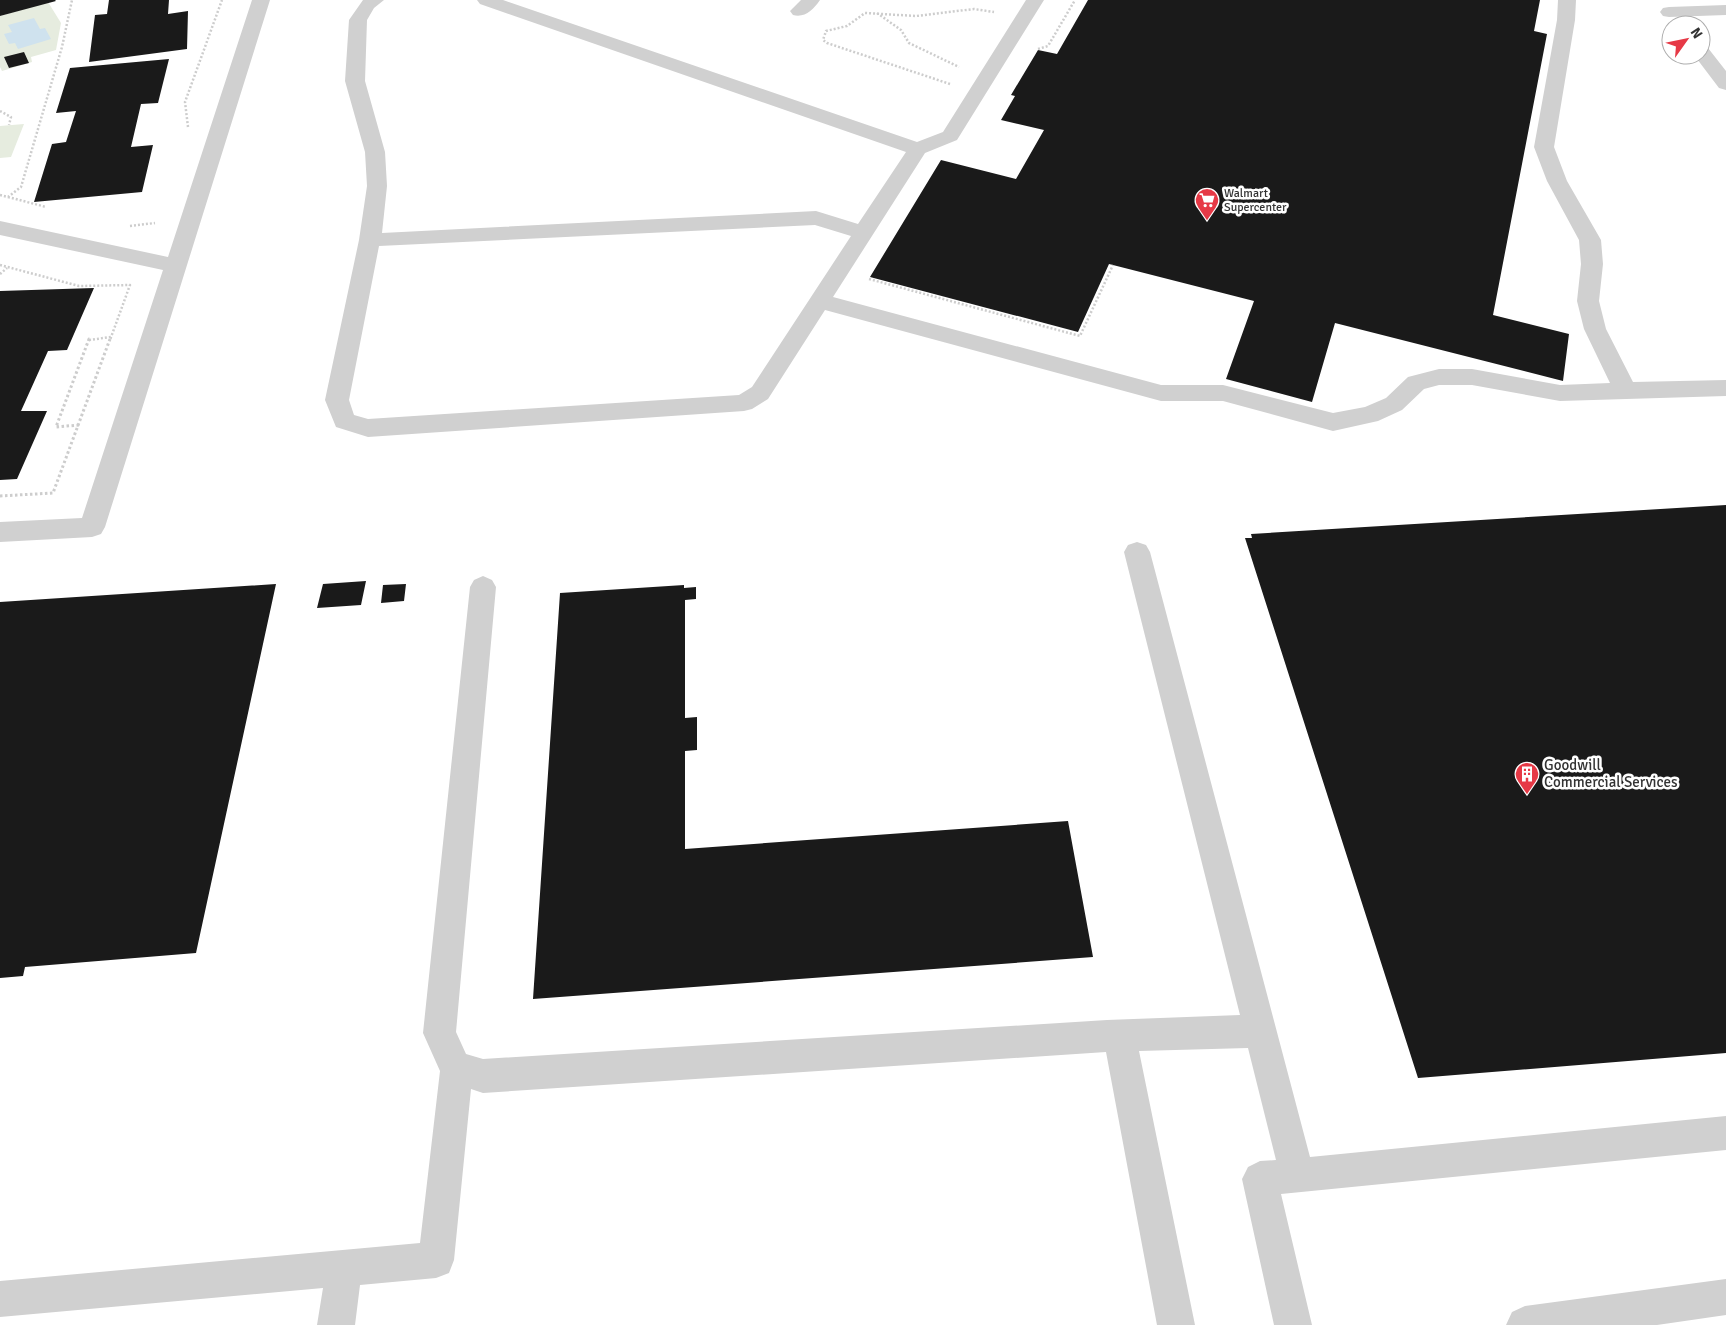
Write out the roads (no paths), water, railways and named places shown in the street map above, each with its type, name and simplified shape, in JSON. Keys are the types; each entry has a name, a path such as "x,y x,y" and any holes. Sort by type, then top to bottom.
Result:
{"street":[{"path":"0,532 92,527 261,0"},
{"path":"375,0 367,5 358,20 355,81 375,152 377,186 370,240 337,400 344,421 368,428 744,403 760,393 918,149 950,136 1035,0"},
{"path":"486,0 918,149"},
{"path":"1567,0 1566,20 1544,147 1557,181 1590,240 1592,264 1588,301 1595,329 1626,392"},
{"path":"1669,12 1726,10"},
{"path":"1711,65 1726,84"},
{"path":"370,240 816,218 863,233"},
{"path":"0,228 176,266"},
{"path":"820,301 1161,393 1224,393 1333,422 1370,415 1394,404 1416,383 1439,377 1472,377 1560,393 1726,388"},
{"path":"1137,552 1298,1176"},
{"path":"483,587 439,1033 455,1067 483,1076 1119,1036 1261,1031"},
{"path":"1119,1036 1176,1325"},
{"path":"0,1299 436,1260 457,1067"},
{"path":"1294,1325 1260,1179 1726,1133"},
{"path":"336,1325 344,1268"},
{"path":"1525,1325 1726,1297"}],"water":[{"path":"34,18 40,29 45,28 51,39 18,49 15,43 9,44 4,34 12,32 8,25"}],"place":[{"name":"Walmart Supercenter","path":"1207,221"},
{"name":"Goodwill Commercial Services","path":"1527,795"}]}
